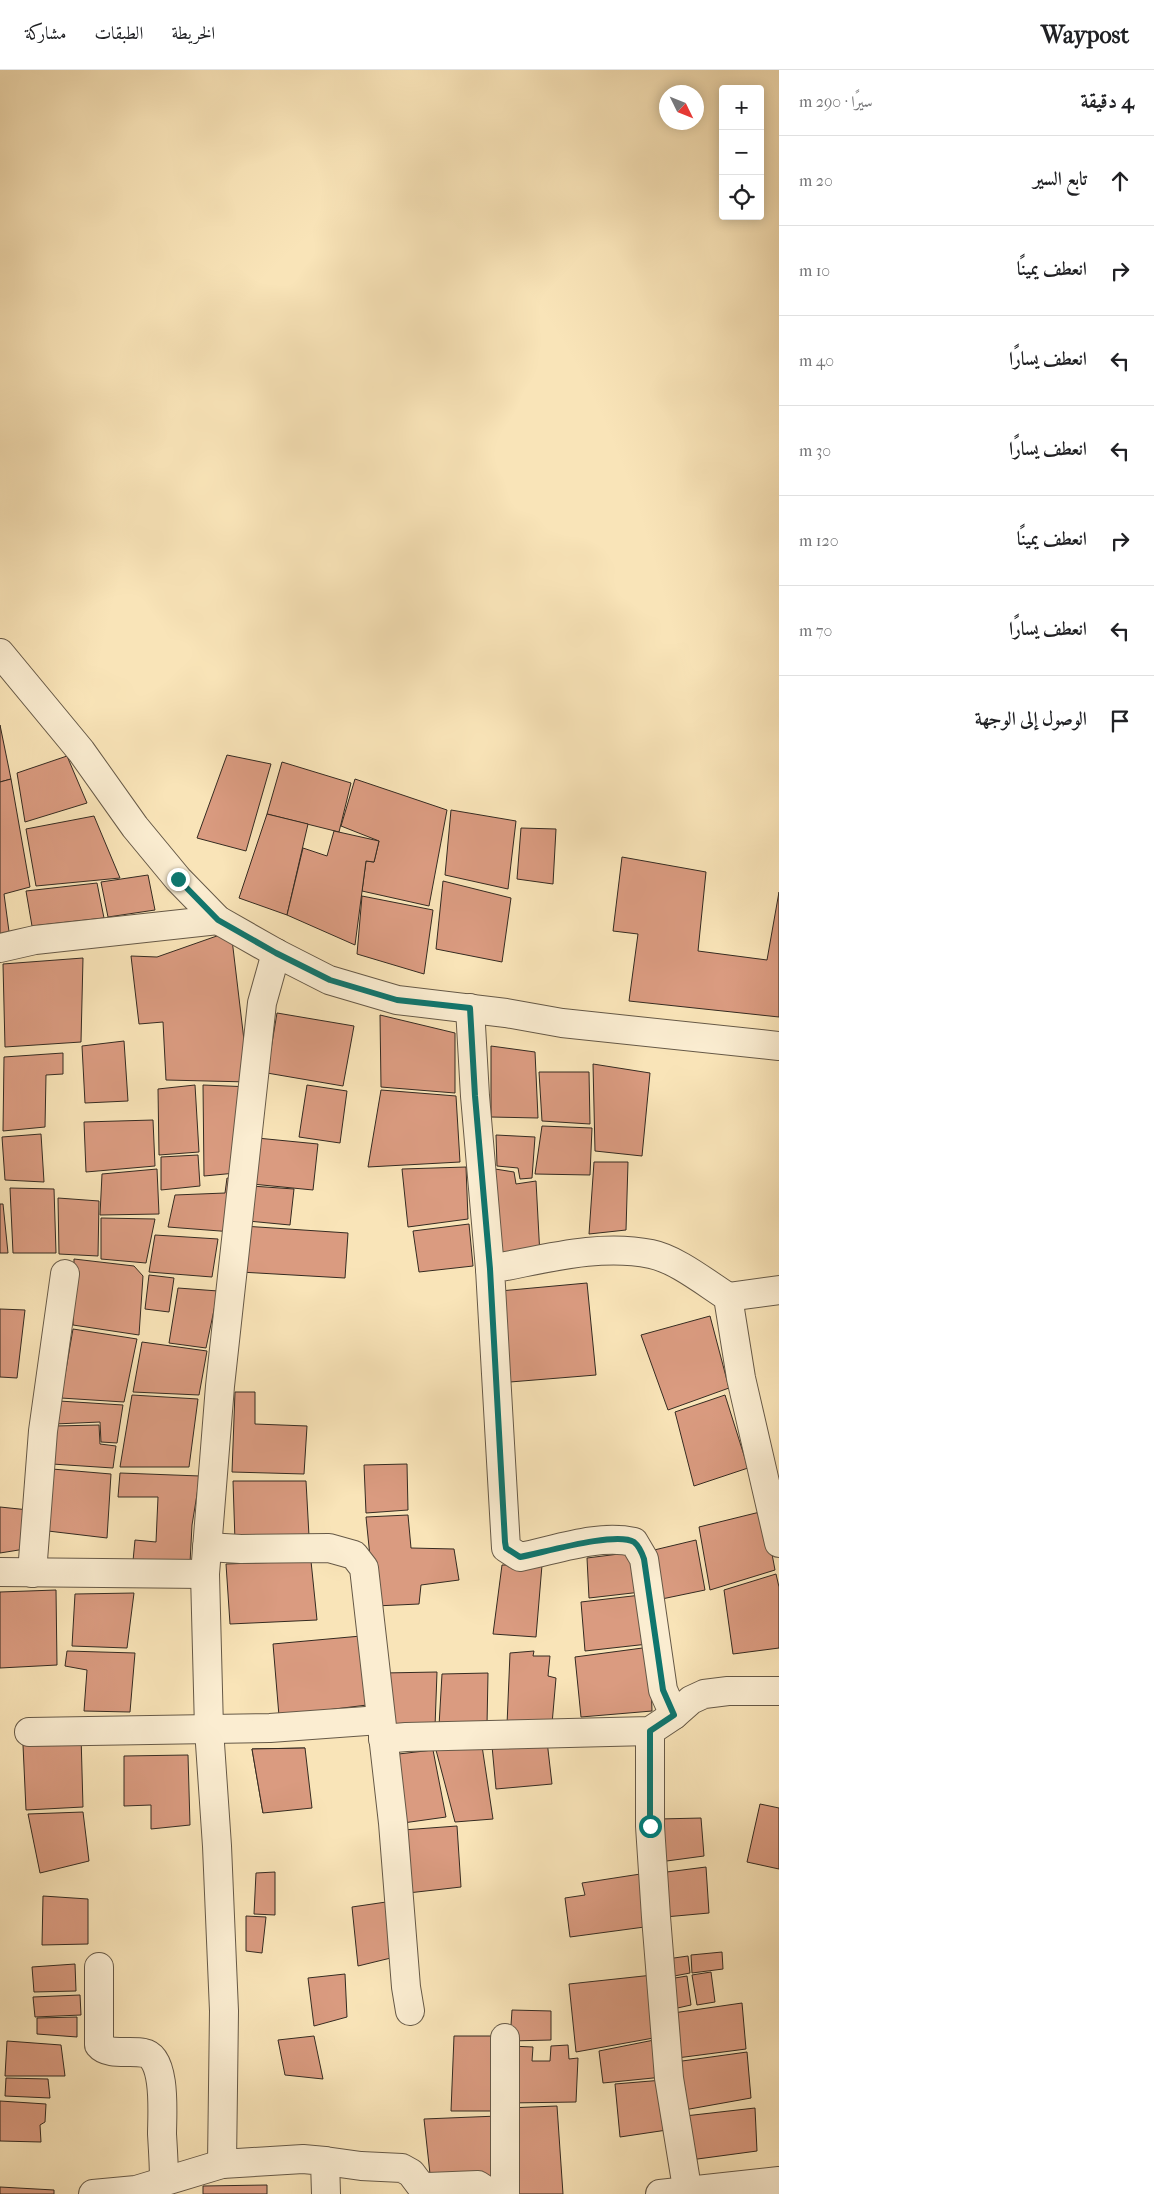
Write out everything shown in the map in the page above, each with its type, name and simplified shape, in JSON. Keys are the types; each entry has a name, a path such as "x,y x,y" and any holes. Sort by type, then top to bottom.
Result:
{"street":[{"path":"0,654 81,751 135,828 178,879 218,920 276,953 330,980 397,1000 470,1008 562,1023 779,1046"},
{"path":"0,948 45,939 218,920"},
{"path":"222,2164 224,2011 217,1846 209,1729 204,1574 220,1386 262,1003 276,953"},
{"path":"470,1008 475,1096 490,1269 506,1548 520,1557 574,1544 622,1539 634,1542 644,1559 663,1690 674,1715"},
{"path":"490,1269 603,1249 652,1254 688,1271 728,1297 779,1290"},
{"path":"32,1573 43,1431 66,1274"},
{"path":"728,1297 741,1378 779,1543"},
{"path":"207,1547 241,1549 329,1548 354,1554 364,1568 410,2012"},
{"path":"0,1572 204,1574"},
{"path":"29,1732 270,1728 650,1731 674,1715 691,1700 704,1694 728,1691 779,1691"},
{"path":"650,1731 650,1826 669,2078 688,2192"},
{"path":"98,1967 99,2045 106,2050 146,2053 155,2061 158,2070 163,2098 164,2181"},
{"path":"505,2038 505,2194"},
{"path":"93,2194 136,2190 222,2164 303,2159 361,2166 402,2168 411,2173 420,2185 428,2187 478,2185 492,2194"},
{"path":"324,2161 326,2194"},
{"path":"660,2194 779,2185"}],"building":[{"path":"0,725 11,779 0,782"},
{"path":"227,755 271,764 246,851 197,838"},
{"path":"67,756 87,803 25,822 17,773"},
{"path":"282,762 351,783 339,832 267,814"},
{"path":"11,779 30,887 4,894 10,939 0,941 0,782"},
{"path":"355,779 447,810 429,906 362,891 366,861 374,862 379,841 341,826"},
{"path":"451,810 516,821 508,889 445,875"},
{"path":"267,814 308,824 287,915 239,898"},
{"path":"94,816 120,878 36,886 26,829"},
{"path":"521,828 556,829 553,884 517,879"},
{"path":"334,831 379,841 374,862 366,861 355,945 287,915 303,848 327,856"},
{"path":"622,857 706,872 698,951 767,960 779,892 779,1017 629,1001 638,934 613,931"},
{"path":"148,875 155,910 108,917 101,882"},
{"path":"443,881 511,898 502,962 436,949"},
{"path":"97,883 104,918 32,926 26,891"},
{"path":"362,896 433,910 424,974 357,954"},
{"path":"231,931 249,1082 166,1080 163,1022 139,1024 131,956 157,957"},
{"path":"83,958 81,1042 5,1047 3,964"},
{"path":"277,1013 354,1026 343,1086 267,1073"},
{"path":"380,1015 455,1033 455,1093 381,1087"},
{"path":"124,1041 128,1101 85,1103 82,1046"},
{"path":"491,1046 535,1052 538,1118 491,1117"},
{"path":"63,1053 63,1074 46,1075 45,1127 3,1131 4,1057"},
{"path":"593,1064 650,1073 642,1156 595,1151"},
{"path":"539,1072 589,1072 590,1124 542,1121"},
{"path":"195,1085 199,1152 159,1155 158,1089"},
{"path":"203,1085 251,1087 236,1173 204,1176"},
{"path":"307,1085 347,1091 340,1143 299,1137"},
{"path":"381,1090 456,1096 460,1162 368,1167"},
{"path":"153,1120 155,1166 86,1172 84,1122"},
{"path":"542,1126 592,1128 590,1175 535,1174"},
{"path":"41,1134 44,1182 5,1180 2,1137"},
{"path":"496,1135 535,1137 532,1178 520,1179 518,1168 497,1166"},
{"path":"257,1138 318,1144 313,1190 252,1184"},
{"path":"198,1155 200,1186 161,1190 161,1157"},
{"path":"594,1162 628,1162 626,1230 589,1234"},
{"path":"466,1167 468,1219 408,1227 402,1169"},
{"path":"157,1169 159,1214 100,1215 102,1174"},
{"path":"495,1169 514,1172 516,1184 536,1181 540,1256 498,1262"},
{"path":"227,1178 242,1180 233,1232 168,1227 175,1195 225,1193"},
{"path":"251,1186 294,1189 290,1225 248,1221"},
{"path":"10,1188 54,1189 56,1253 13,1253"},
{"path":"58,1198 99,1201 98,1256 59,1254"},
{"path":"0,1204 3,1204 8,1253 0,1253"},
{"path":"101,1218 155,1219 146,1263 101,1259"},
{"path":"469,1224 473,1266 419,1272 413,1231"},
{"path":"243,1226 348,1233 345,1278 240,1272"},
{"path":"155,1235 218,1239 212,1277 149,1272"},
{"path":"74,1259 134,1266 143,1276 139,1335 73,1325"},
{"path":"149,1275 174,1278 169,1312 145,1309"},
{"path":"587,1283 596,1375 510,1382 500,1291"},
{"path":"178,1288 218,1291 206,1348 169,1343"},
{"path":"0,1309 25,1310 17,1378 0,1377"},
{"path":"710,1316 729,1388 668,1410 641,1335"},
{"path":"73,1329 137,1339 124,1402 61,1398"},
{"path":"142,1342 207,1351 199,1395 133,1392"},
{"path":"235,1392 255,1392 255,1424 307,1426 304,1474 232,1472"},
{"path":"132,1395 198,1399 189,1467 120,1467"},
{"path":"725,1395 748,1468 694,1486 675,1412"},
{"path":"59,1401 123,1405 117,1443 101,1442 100,1422 55,1424"},
{"path":"99,1425 100,1444 116,1446 113,1468 52,1464 55,1426"},
{"path":"407,1464 408,1510 366,1513 364,1465"},
{"path":"52,1469 111,1474 107,1538 48,1531"},
{"path":"120,1473 200,1476 192,1525 190,1563 133,1561 135,1540 156,1542 158,1497 118,1497"},
{"path":"233,1481 306,1481 309,1536 235,1541"},
{"path":"0,1507 29,1510 25,1549 0,1553"},
{"path":"764,1511 775,1570 710,1590 699,1527"},
{"path":"408,1515 411,1548 454,1549 459,1580 421,1585 419,1604 375,1606 366,1517"},
{"path":"696,1540 705,1590 657,1600 650,1551"},
{"path":"635,1552 641,1592 589,1598 587,1558"},
{"path":"311,1561 317,1620 230,1624 226,1564"},
{"path":"502,1565 542,1565 536,1637 493,1634"},
{"path":"776,1574 779,1587 779,1648 733,1654 724,1590"},
{"path":"56,1590 57,1665 0,1668 0,1592"},
{"path":"134,1593 127,1648 72,1646 75,1594"},
{"path":"641,1595 648,1644 585,1651 581,1602"},
{"path":"361,1636 367,1705 279,1716 273,1644"},
{"path":"650,1647 652,1711 581,1717 575,1657"},
{"path":"67,1651 135,1653 130,1712 84,1711 87,1670 65,1666"},
{"path":"534,1651 533,1656 550,1656 548,1676 556,1678 552,1724 507,1725 510,1653"},
{"path":"437,1672 435,1727 389,1731 384,1673"},
{"path":"488,1673 487,1725 439,1726 442,1674"},
{"path":"81,1735 83,1807 26,1810 23,1745"},
{"path":"547,1741 552,1784 496,1789 492,1746"},
{"path":"482,1746 493,1819 455,1822 436,1750"},
{"path":"305,1748 263,1813 252,1749"},
{"path":"305,1748 312,1808 263,1813 252,1749"},
{"path":"433,1750 446,1817 403,1823 390,1755"},
{"path":"188,1755 190,1825 151,1829 151,1805 124,1806 124,1756"},
{"path":"760,1804 779,1808 779,1869 747,1862"},
{"path":"83,1812 89,1861 40,1873 28,1814"},
{"path":"701,1818 704,1856 659,1862 659,1819"},
{"path":"457,1826 461,1887 408,1893 403,1830"},
{"path":"706,1867 709,1913 665,1917 659,1873"},
{"path":"275,1872 275,1915 254,1914 256,1873"},
{"path":"647,1873 652,1926 570,1937 565,1898 585,1895 582,1883"},
{"path":"43,1896 88,1899 88,1944 42,1945"},
{"path":"393,1901 399,1956 358,1966 352,1907"},
{"path":"246,1916 266,1917 262,1953 246,1951"},
{"path":"722,1952 723,1969 692,1973 691,1955"},
{"path":"688,1956 690,1973 669,1977 667,1959"},
{"path":"75,1964 76,1991 34,1992 32,1967"},
{"path":"711,1972 715,2002 697,2005 692,1975"},
{"path":"345,1974 347,2017 314,2026 308,1978"},
{"path":"653,1975 659,2037 576,2052 569,1984"},
{"path":"687,1976 691,2005 673,2009 669,1979"},
{"path":"80,1995 81,2015 35,2017 33,1997"},
{"path":"742,2003 746,2049 677,2058 673,2013"},
{"path":"512,2010 551,2011 551,2040 510,2041"},
{"path":"77,2017 77,2037 37,2034 37,2018"},
{"path":"314,2036 323,2079 285,2075 278,2040"},
{"path":"454,2036 499,2036 497,2111 451,2111"},
{"path":"659,2039 663,2077 603,2083 599,2051"},
{"path":"7,2041 61,2045 65,2076 5,2076"},
{"path":"568,2045 569,2059 578,2058 576,2102 508,2103 510,2046 533,2047 532,2061 550,2061 551,2046"},
{"path":"747,2052 751,2098 684,2110 675,2062"},
{"path":"6,2078 48,2079 50,2098 5,2096"},
{"path":"663,2080 667,2130 620,2137 615,2084"},
{"path":"0,2101 46,2104 45,2122 40,2125 41,2142 0,2141"},
{"path":"557,2106 563,2194 507,2194 507,2108"},
{"path":"755,2108 757,2151 690,2160 685,2116"},
{"path":"498,2116 497,2180 431,2183 424,2119"},
{"path":"267,2185 267,2194 203,2194 203,2186"},
{"path":"0,2187 54,2190 54,2194 0,2194"}],"route":[{"path":"178,879 218,920 276,953 330,980 397,1000 470,1008 475,1096 490,1269 494,1366 501,1449 506,1548 520,1557 574,1544 622,1539 634,1542 639,1548 644,1559 663,1690 674,1715 650,1731 650,1826"}]}
